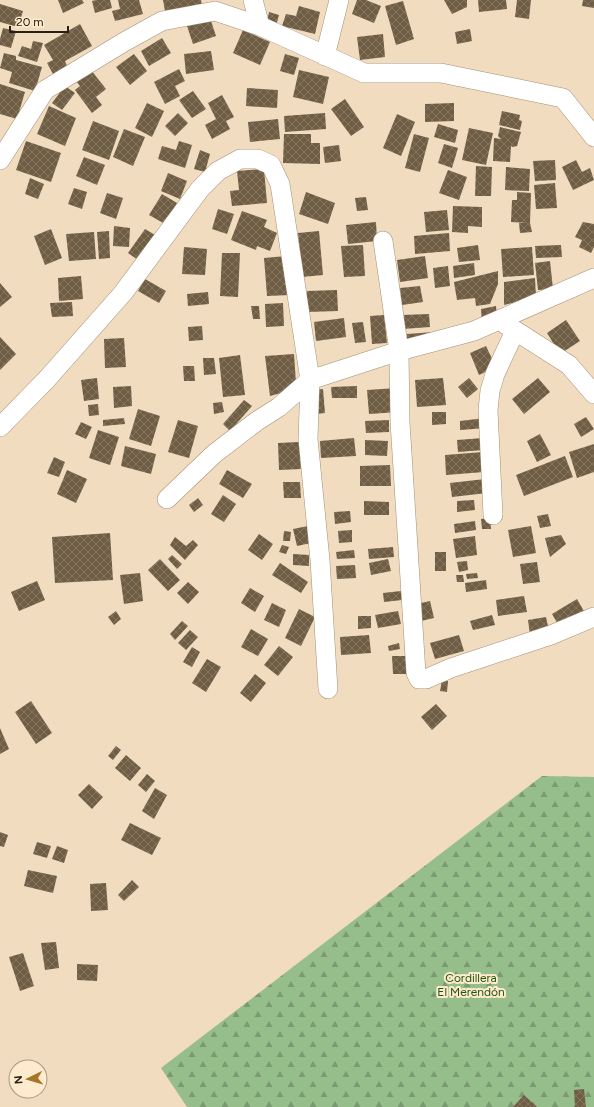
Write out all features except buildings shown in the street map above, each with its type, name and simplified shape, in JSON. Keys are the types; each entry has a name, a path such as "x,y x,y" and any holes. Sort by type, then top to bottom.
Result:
{"street":[{"path":"253,0 260,26"},
{"path":"325,56 339,0"},
{"path":"0,160 45,90 124,42 162,21 215,11 260,26 364,73 441,73 563,98 594,137"},
{"path":"0,427 47,379 123,293 200,189 218,170 240,160 258,159 271,165 280,184 310,380 308,439 319,552 328,690"},
{"path":"383,241 399,351 401,430 416,673 419,679 426,679 451,668 551,635 594,617"},
{"path":"166,500 214,454 279,407 310,380 399,351 474,331 594,278"},
{"path":"498,320 569,365 594,394"},
{"path":"493,515 488,410 489,398 495,374 515,331"}],"green space":[{"name":"Cordillera El Merendón","path":"542,776 594,777 594,1107 187,1107 161,1068"}]}
